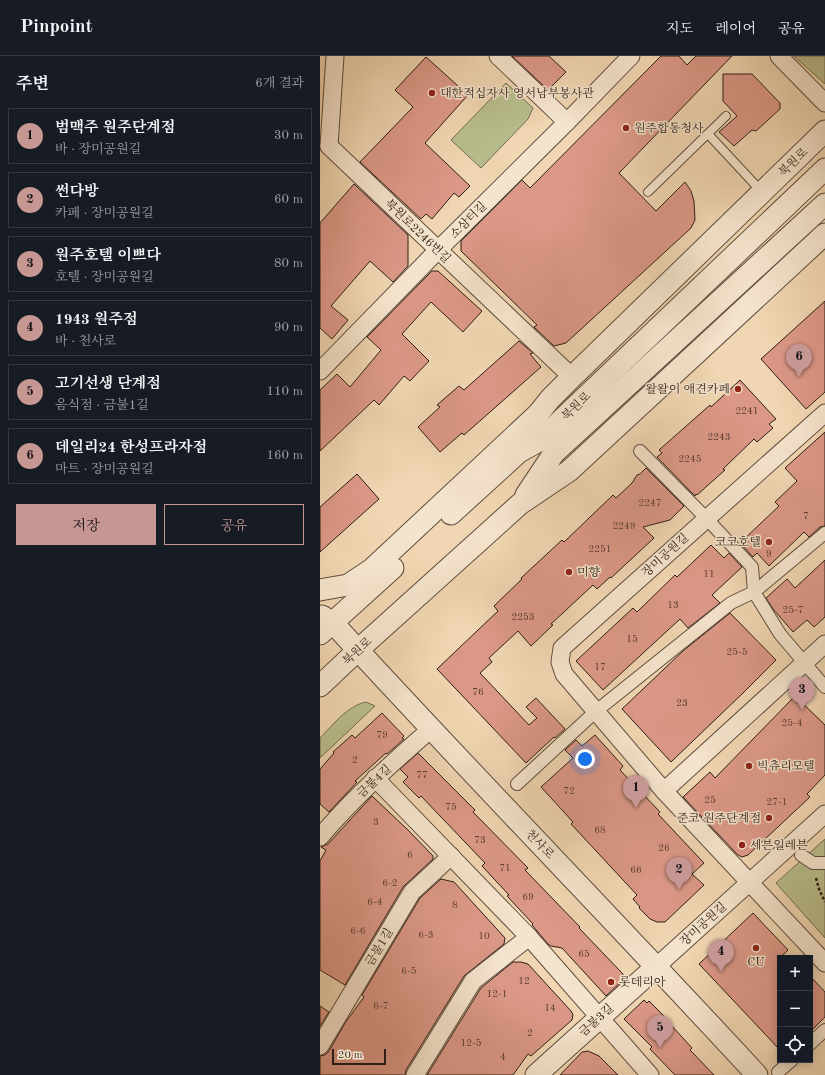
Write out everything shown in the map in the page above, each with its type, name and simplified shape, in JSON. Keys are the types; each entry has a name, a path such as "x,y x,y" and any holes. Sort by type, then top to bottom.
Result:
{"street":[{"name":"북원로2246번길","path":"335,56 324,146 438,250 572,377"},
{"path":"498,56 567,122"},
{"name":"소삼터길","path":"320,371 631,56"},
{"path":"778,56 825,103"},
{"name":"북원로","path":"538,414 550,399 572,377 825,131"},
{"name":"북원로","path":"324,624 519,452 539,442 825,169"},
{"name":"북원로","path":"520,504 554,453 825,204"},
{"name":"북원로","path":"320,686 520,504 569,471 825,234"},
{"name":"장미공원길","path":"825,413 562,648 560,662 564,674 664,791 825,964"},
{"path":"519,452 538,414"},
{"path":"320,590 348,585 372,569 538,414"},
{"path":"640,451 752,567 754,592 780,634 825,687"},
{"path":"517,784 595,712 731,603 754,592 825,533"},
{"name":"천사로","path":"324,624 358,650 657,966 757,1075"},
{"path":"664,791 825,644"},
{"name":"금불4길","path":"320,838 345,809 376,778 432,728"},
{"path":"376,778 529,937 650,1075"},
{"name":"장미공원길","path":"657,966 825,814"},
{"path":"801,855 819,863 825,869"},
{"name":"금불1길","path":"320,1046 412,892 451,856"},
{"path":"415,1075 473,981 529,937"},
{"name":"금불3길","path":"536,1075 657,966"},
{"path":"813,1041 825,1030"},
{"path":"778,1072 788,1063"}],"lane":[{"path":"648,192 726,116"},
{"path":"708,134 762,192"}],"path":[{"path":"819,863 819,889 825,902"}],"green space":[{"path":"794,56 825,56 825,84"},
{"path":"506,83 533,108 528,119 481,168 451,140"},
{"path":"366,702 375,706 320,758 320,738 335,722 353,707"},
{"path":"825,839 825,938 776,883"}],"building":[{"path":"512,56 549,56 566,72 548,90"},
{"path":"661,56 679,56 687,65 696,56 732,56 619,173 656,211 685,182 691,191 694,201 695,220 691,228 566,343 554,346 534,327 537,325 461,251 461,241 522,180 530,188"},
{"path":"426,57 468,95 425,143 470,186 459,197 454,193 432,219 426,214 421,219 360,162 413,107 395,90"},
{"path":"723,74 752,74 780,103 780,109 756,131 752,130 734,146 719,132 737,116 723,101"},
{"path":"354,184 408,235 408,266 393,282 370,261 331,306 348,320 332,339 320,328 320,223"},
{"path":"432,271 438,271 482,311 463,332 431,302 402,334 429,361 410,381 404,376 379,405 374,400 320,451 320,390 337,374 350,387 381,350 367,337"},
{"path":"825,301 825,392 806,409 761,359"},
{"path":"519,341 533,353 530,354 541,367 464,435 462,433 440,452 418,427 440,407 437,405 459,386 464,390"},
{"path":"740,380 776,419 769,424 773,428 757,442 754,439 723,469 725,470 695,496 657,457 662,453 659,450 710,405 711,407"},
{"path":"825,432 825,526 820,527 809,537 804,532 769,566 757,553 753,557 740,543 779,506 775,502 797,481 785,468"},
{"path":"646,468 684,506 670,520 643,527 654,538 597,589 593,585 551,624 553,625 531,646 518,631 489,658 492,662 480,673 529,725 537,718 526,707 536,698 565,729 526,763 437,669 498,611 494,606 522,579 521,578 562,540 564,542 613,495 616,498 632,483 637,475"},
{"path":"357,474 379,499 320,552 320,507"},
{"path":"711,545 724,558 729,553 742,567 712,595 720,603 688,628 680,619 603,690 576,661 633,608 637,612 675,575 677,577"},
{"path":"825,560 825,617 814,627 807,620 793,632 773,609 766,598 787,579 795,588"},
{"path":"730,613 776,660 671,762 622,709 683,651"},
{"path":"795,696 825,725 825,775 807,794 810,797 748,855 742,857 738,855 683,797 710,772 715,778"},
{"path":"382,713 404,736 402,738 404,739 355,781 357,782 329,812 320,804 320,769 334,753 333,752 352,735 355,738"},
{"path":"595,735 623,766 620,770 660,812 658,814 704,863 692,874 704,885 665,922 657,922 650,919 639,908 640,907 633,899 637,895 571,824 573,822 541,787 573,758 565,750 576,740 582,746"},
{"path":"418,753 475,810 473,812 528,868 525,870 623,974 623,980 606,996 562,948 548,944 532,925 533,924 507,896 509,895 482,866 485,863 421,796 419,798 403,782 408,777 400,769"},
{"path":"372,796 408,830 433,856 433,859 403,887 345,985 320,970 320,861 326,850 321,847 328,844"},
{"path":"441,879 454,882 505,938 504,944 464,976 406,1070 405,1075 320,1075 320,1056 325,1055 329,1051 345,1023 364,997 362,995 420,898"},
{"path":"753,913 788,950 783,955 777,955 777,1047 699,964"},
{"path":"513,962 528,964 571,1011 573,1015 572,1020 531,1056 528,1054 513,1075 427,1075 481,988"},
{"path":"813,979 825,992 825,1017 813,1029"},
{"path":"644,1000 647,1003 649,1001 671,1023 670,1024 692,1048 690,1050 714,1075 675,1075 650,1049 652,1047 624,1019"},
{"path":"320,1006 329,1012 320,1026"},
{"path":"588,1051 599,1056 618,1075 560,1075 582,1052"}],"place":[{"name":"대한적십자사 영서남부봉사관","path":"432,93"},
{"name":"원주합동청사","path":"626,128"},
{"name":"데일리24 한성프라자점","path":"799,377"},
{"name":"왈왈이 애견카페","path":"738,389"},
{"name":"코코호텔","path":"769,542"},
{"name":"미향","path":"569,572"},
{"name":"원주호텔 이쁘다","path":"802,710"},
{"name":"빅츄리모텔","path":"749,766"},
{"name":"범맥주 원주단계점","path":"636,808"},
{"name":"준코 원주단계점","path":"769,818"},
{"name":"세븐일레븐","path":"742,845"},
{"name":"썬다방","path":"679,890"},
{"name":"CU","path":"756,948"},
{"name":"1943 원주점","path":"721,972"},
{"name":"롯데리아","path":"611,982"},
{"name":"고기선생 단계점","path":"660,1048"}]}
